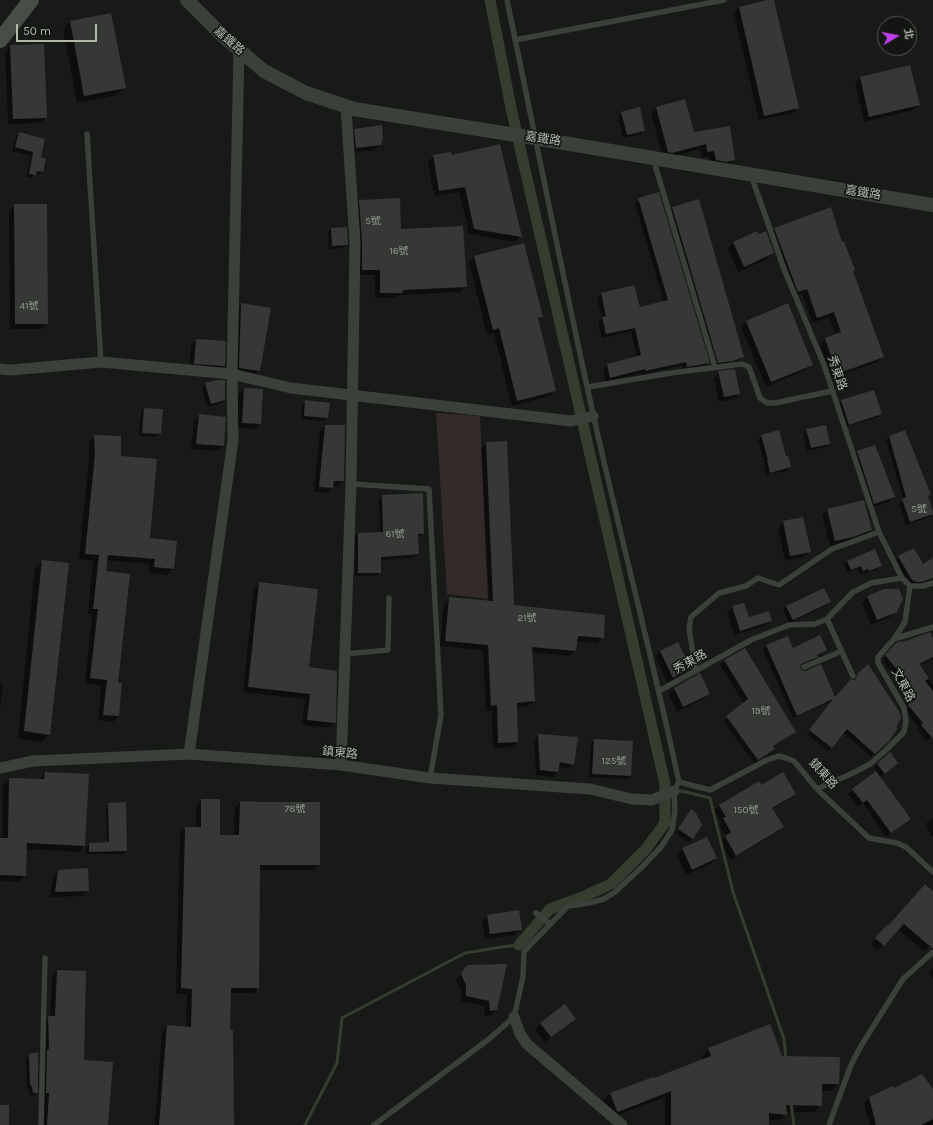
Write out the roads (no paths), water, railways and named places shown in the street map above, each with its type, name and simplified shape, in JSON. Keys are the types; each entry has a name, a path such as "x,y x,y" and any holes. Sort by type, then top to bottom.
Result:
{"main road":[{"path":"0,40 31,0"}],"street":[{"name":"嘉鐵路","path":"187,0 239,51 264,71 306,93 346,107 933,205"},
{"path":"190,754 233,440 232,374 239,51"},
{"path":"341,765 351,484 355,242 346,107"},
{"path":"0,369 11,370 101,362 232,374 292,388 571,421 589,417"},
{"name":"鎮東路","path":"0,768 33,761 190,754 341,765 430,778 590,789 632,799 652,800 676,786"},
{"path":"514,1017 520,1034 526,1044 622,1125"}],"lane":[{"path":"374,1125 490,1039 514,1017 523,977 524,952 568,906 604,899 615,892 642,867 661,846 672,830 675,811 676,786 659,691 589,417 588,388 531,137 507,0"},
{"path":"515,40 724,0"},
{"path":"87,134 101,362"},
{"path":"653,158 715,367"},
{"name":"秀東路","path":"751,175 784,269 824,365 879,532 902,578 910,586"},
{"path":"588,388 742,364 749,367 760,398 767,403 775,403 832,391"},
{"path":"351,484 429,489 441,715 430,778"},
{"path":"696,671 689,629 691,617 719,593 746,586 758,578 779,585 832,549 879,532"},
{"path":"853,676 827,619 853,592 871,583 902,578"},
{"path":"894,639 905,622 910,586 922,586 933,583"},
{"path":"345,654 388,650 389,598"},
{"name":"秀東路","path":"659,691 758,637 789,625 815,624 827,619"},
{"path":"894,639 933,627"},
{"name":"文東路","path":"817,789 870,764 904,732 906,722 904,708 878,662 878,657 894,639"},
{"path":"804,667 842,651"},
{"name":"鎮東路","path":"676,786 710,790 767,760 779,756 794,761 817,789 869,838 897,843 906,847 933,872"},
{"path":"536,913 550,924"},
{"path":"829,1125 851,1065 861,1046 903,979 933,952"},
{"path":"41,1125 44,958"}],"waterway":[{"path":"490,0 511,108 665,784 665,823 646,849 611,884 550,909 519,945"},
{"path":"676,792 682,791 710,798 733,892 784,1039 786,1060"},
{"path":"305,1125 337,1063 342,1018 465,953 519,945"},
{"path":"791,1103 794,1125"}]}
